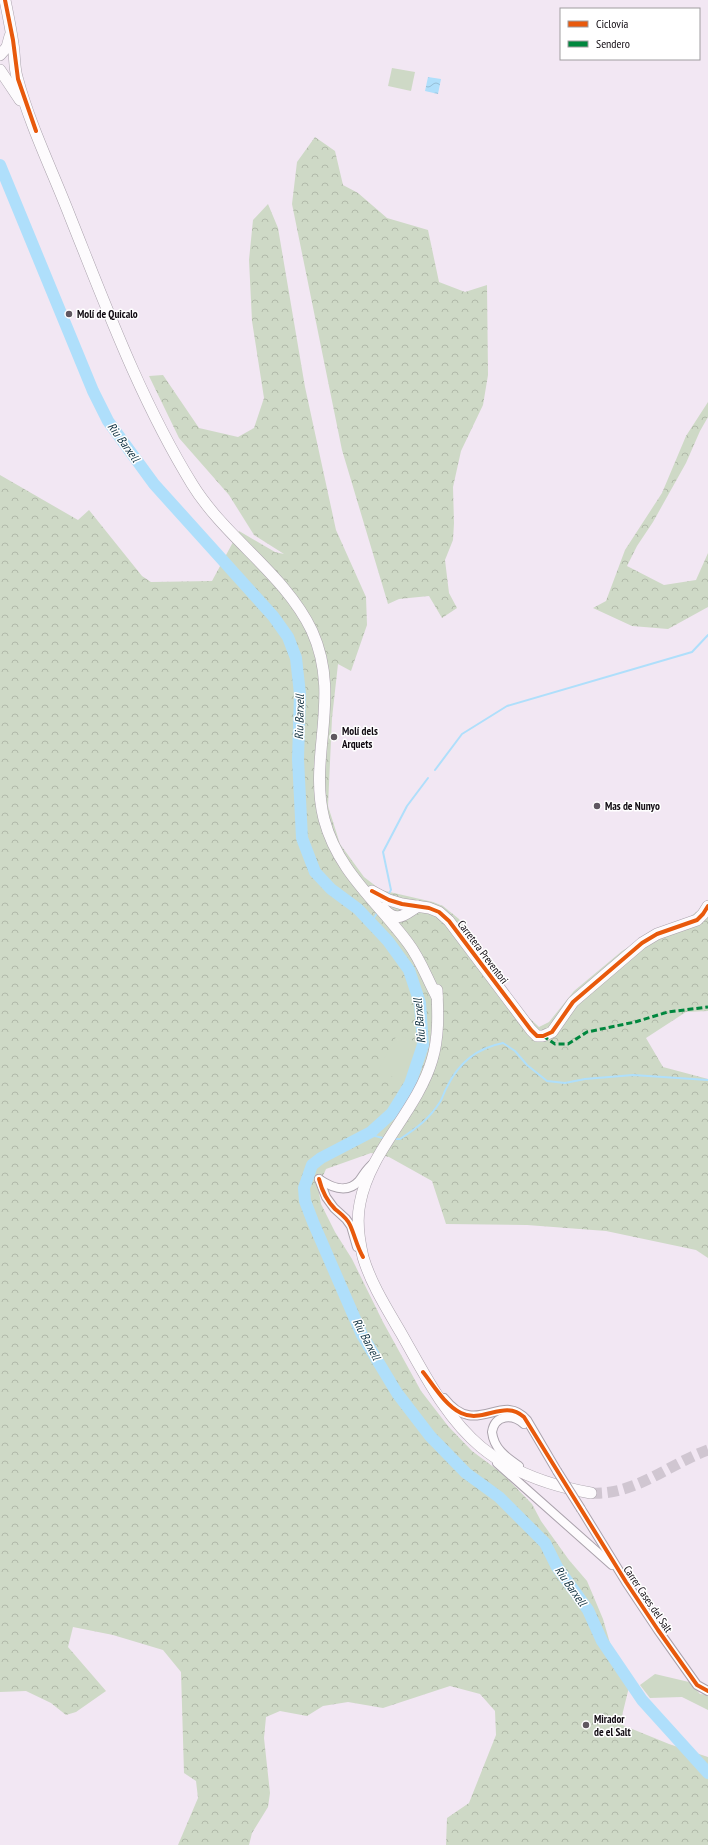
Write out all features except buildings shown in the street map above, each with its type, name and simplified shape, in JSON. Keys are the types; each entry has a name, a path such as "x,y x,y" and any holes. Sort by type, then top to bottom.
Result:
{"main road":[{"path":"4,0 18,79 36,131 125,351 176,456 208,508 282,586 299,608 312,632 321,657 326,693 321,784 329,818 338,844 371,894 408,943 425,971 437,997"},
{"path":"0,54 7,47 10,29"},
{"path":"0,70 17,95 36,131"},
{"path":"371,894 399,916"},
{"name":"Carretera Preventori","path":"371,894 402,904 429,908 439,912 449,921 537,1036 543,1036 552,1032 557,1027 573,1002 642,943 657,934 697,920 708,906"},
{"path":"402,904 396,907 399,916 424,955 436,987 438,1029 432,1061 422,1084 366,1181 358,1212 359,1233 364,1257 380,1294 423,1372 448,1412 480,1447 506,1464 537,1479 564,1488 591,1493"},
{"path":"408,943 406,934 393,920 418,906"}],"street":[{"path":"364,1257 357,1247 351,1226 326,1197 319,1179 337,1188 343,1189 353,1186 360,1180 366,1168 376,1162"},
{"path":"326,1197 331,1191 337,1188"},
{"path":"423,1372 448,1403 460,1413 477,1416 500,1410 513,1410 524,1417 532,1431"},
{"path":"532,1431 517,1418 509,1416 499,1420 494,1425 492,1432 494,1441 501,1453 537,1479"},
{"name":"Carrer Cases del Salt","path":"532,1431 619,1571 658,1630 697,1685 708,1691"},
{"path":"480,1447 619,1571"}],"green space":[{"path":"392,68 415,72 411,91 388,86"},
{"path":"315,137 335,151 343,185 358,193 387,218 428,230 439,282 465,292 487,285 488,375 483,405 461,451 453,487 453,540 445,560 449,593 457,608 442,618 429,596 399,599 388,604 342,450 292,204 297,162"},
{"path":"268,204 278,228 305,387 336,530 366,597 367,625 351,671 338,664 332,718 328,806 340,844 364,877 381,890 433,902 443,906 459,919 489,968 523,1012 539,1027 549,1022 574,991 622,951 666,925 685,921 708,900 708,1011 686,1012 646,1038 663,1067 708,1079 708,1258 696,1250 606,1231 527,1225 446,1224 432,1181 389,1157 371,1153 326,1169 318,1187 321,1204 335,1232 352,1259 383,1322 421,1391 448,1426 472,1451 503,1474 532,1504 541,1521 569,1560 587,1581 603,1619 614,1657 629,1687 620,1724 669,1744 708,1757 708,1845 446,1845 447,1818 469,1803 496,1735 495,1711 480,1694 450,1686 383,1708 348,1702 323,1706 307,1716 280,1711 266,1717 264,1738 270,1793 268,1807 252,1833 249,1845 178,1845 198,1798 196,1781 184,1773 181,1672 163,1650 113,1635 73,1627 68,1647 106,1691 76,1712 66,1715 51,1703 26,1691 0,1692 0,475 78,520 89,510 142,576 151,582 212,581 239,531 275,552 284,554 254,535 229,495 179,438 149,376 163,375 199,428 238,437 254,428 264,398 252,321 249,260 253,220"},
{"path":"708,402 708,417 686,463 653,522 637,546 627,566 664,585 696,580 708,553 708,607 668,629 632,626 593,608 606,601 625,550 662,493 686,436"},
{"path":"397,1035 417,1042 414,1060 406,1086 379,1068"},
{"path":"655,1674 689,1682 700,1694 708,1695 708,1710 682,1697 650,1698 640,1685"}],"water":[{"path":"428,77 441,79 438,94 425,91"}],"waterway":[{"name":"Riu Barxell","path":"0,165 93,391 108,421 154,484 273,616 288,637 296,658 300,694 298,759 302,838 315,872 331,889 358,909 388,941 409,970 420,1003 423,1045 410,1084 392,1113 371,1132 321,1158 312,1165 304,1188 305,1201 313,1222 362,1335 397,1393 430,1436 466,1473 499,1497 545,1543 557,1567 588,1610 602,1641 642,1700 708,1773"},
{"path":"435,770 462,734 507,706 692,652 708,635"},
{"path":"388,895 391,890 383,852 407,806 428,778"},
{"path":"371,923 377,913"},
{"path":"396,1139 400,1139 412,1131 432,1113 440,1102 451,1079 469,1058 494,1045 503,1043 515,1051 527,1065 547,1081 565,1083 585,1079 633,1075 708,1080"},
{"path":"367,1134 383,1138"}],"tunnel":[{"path":"591,1493 607,1493 622,1490 651,1478 708,1450"}],"marked path":[{"path":"543,1036 555,1044 568,1044 587,1032 635,1022 668,1012 708,1007"}],"cycle path":[{"path":"5,0 13,40 18,79 36,131"},
{"path":"372,891 389,900 402,904 429,908 439,912 449,921 537,1036 543,1036 552,1032 573,1002 642,943 657,934 697,920 708,906"},
{"path":"319,1179 327,1199 349,1223 363,1257"},
{"path":"423,1372 445,1400 455,1410 461,1413 469,1416 477,1416 509,1410 524,1417 626,1582 658,1630 697,1685 708,1691"}],"place":[{"name":"Molí de Quicalo","path":"69,314"},
{"name":"Molí dels Arquets","path":"334,737"},
{"name":"Mas de Nunyo","path":"597,806"},
{"name":"Mirador de el Salt","path":"586,1725"}]}
